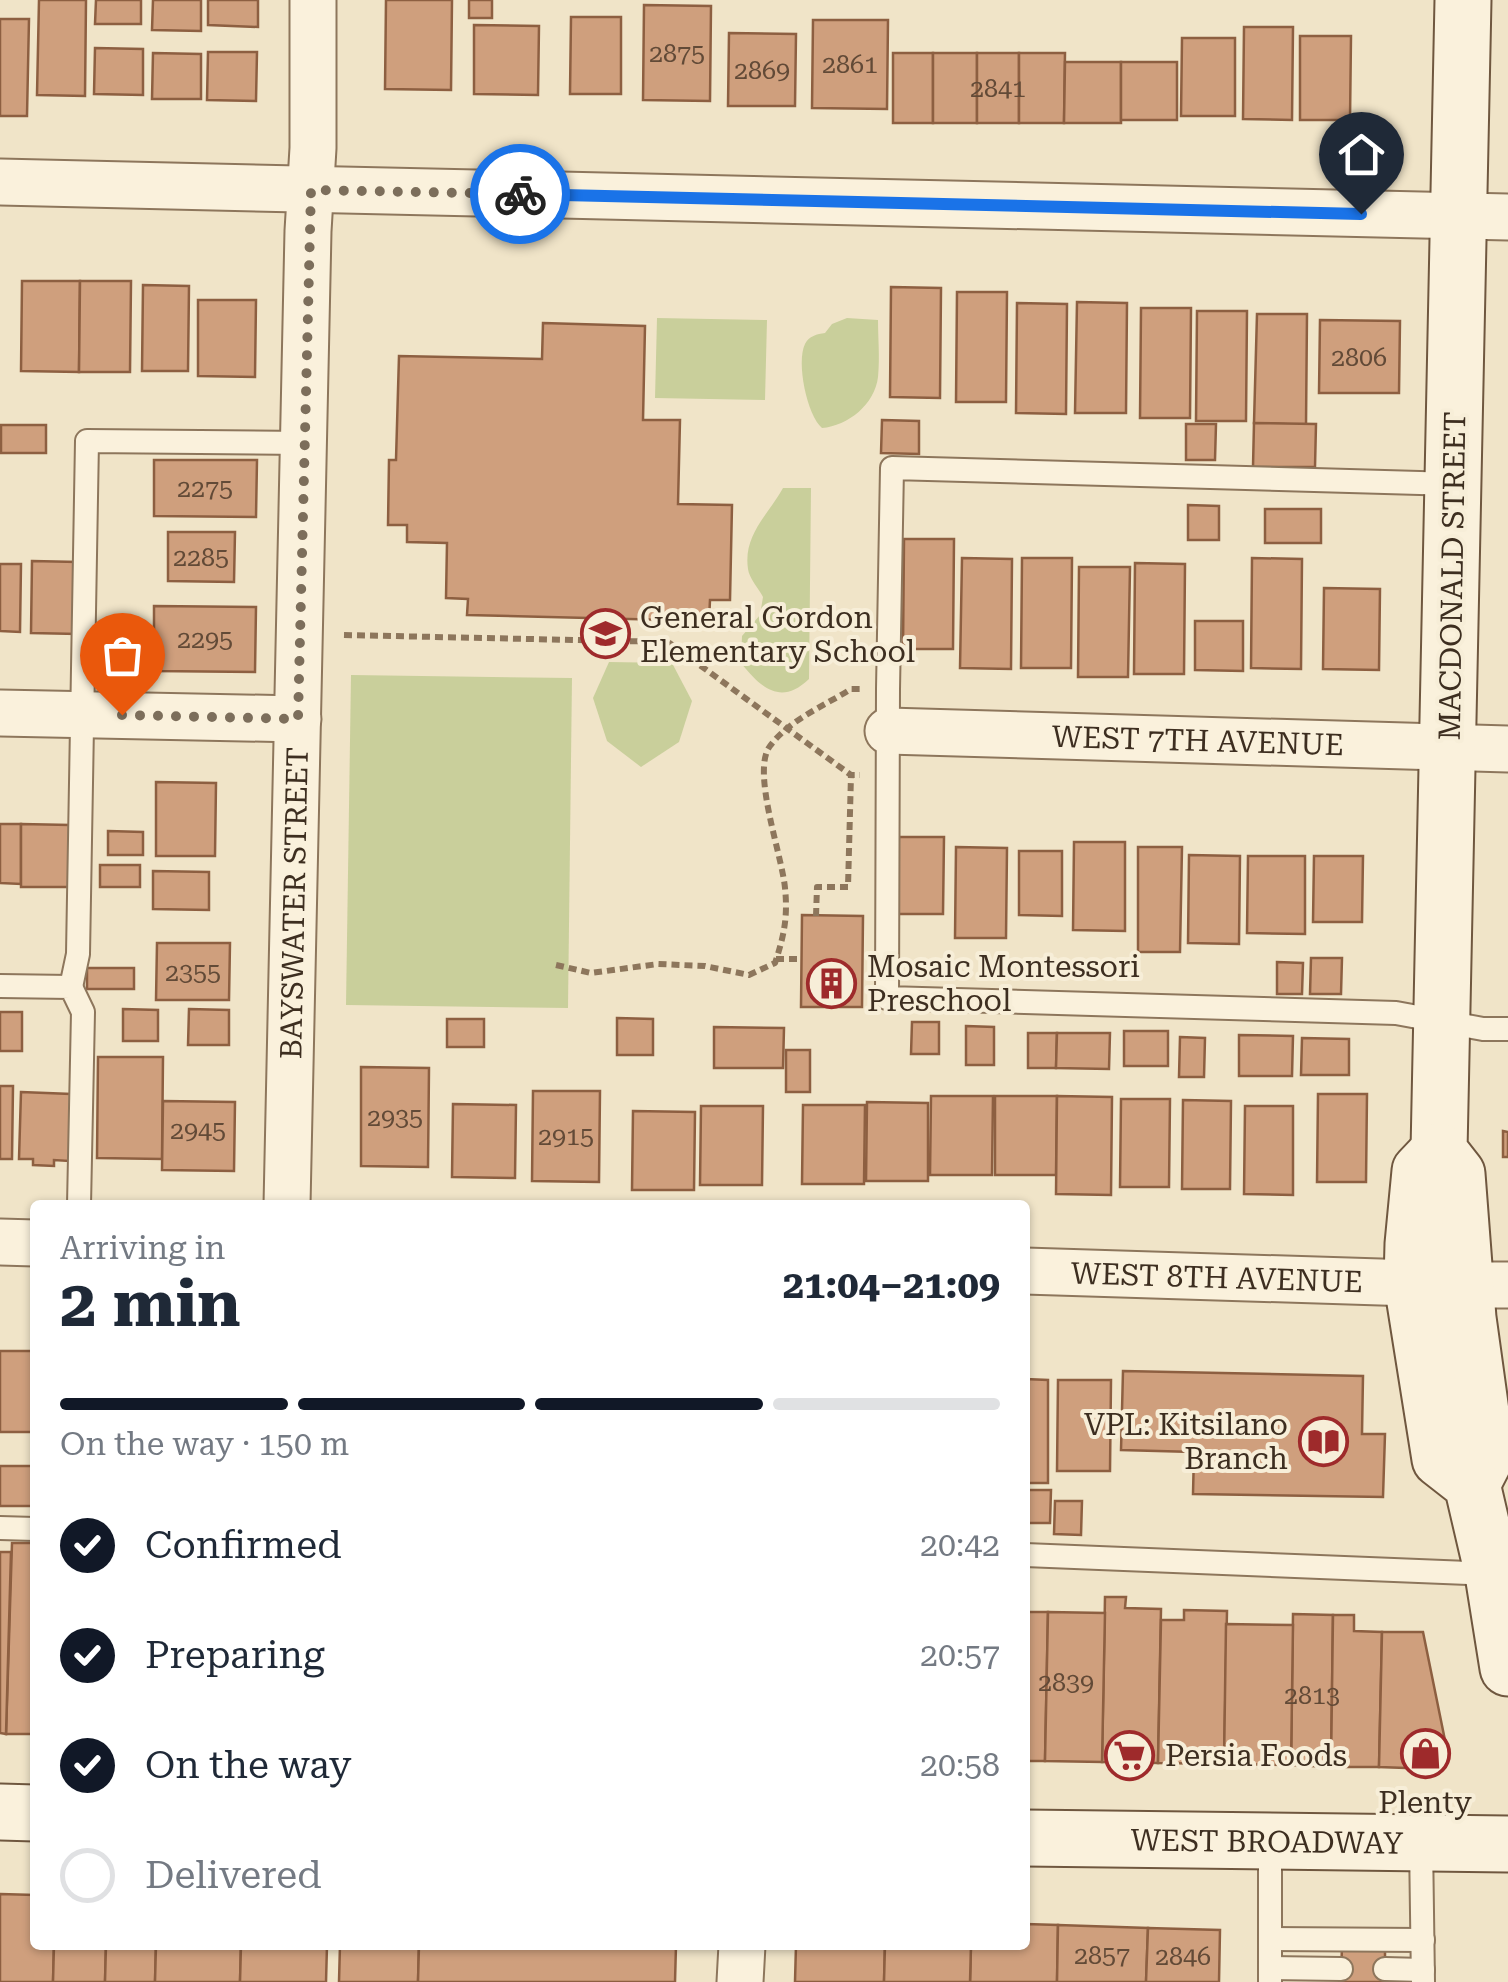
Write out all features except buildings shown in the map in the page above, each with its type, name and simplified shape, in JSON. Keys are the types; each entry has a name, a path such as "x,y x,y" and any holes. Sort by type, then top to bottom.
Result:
{"street":[{"name":"BAYSWATER STREET","path":"287,1200 313,0"},
{"name":"MACDONALD STREET","path":"1463,0 1484,217 1454,484 1439,1151 1420,1172 1413,1244 1462,1285 1440,1459 1472,1484 1493,1574 1508,1668"},
{"path":"0,182 1484,217"},
{"path":"0,713 298,719"},
{"name":"WEST 7TH AVENUE","path":"888,732 1508,749"},
{"path":"0,1242 30,1243"},
{"name":"WEST 8TH AVENUE","path":"1030,1271 1462,1285"},
{"path":"0,1812 30,1813"},
{"name":"WEST BROADWAY","path":"1030,1838 1508,1844"},
{"path":"740,1982 742,1950"}],"lane":[{"path":"78,1200 82,1012 70,988 78,954 87,441 304,443"},
{"path":"1454,484 892,468 887,998 1396,1013 1482,1029 1508,1029"},
{"path":"0,986 70,988"},
{"path":"0,1528 30,1528"},
{"path":"1030,1556 1493,1574"},
{"path":"1270,1840 1270,1975 1341,1969"},
{"path":"1385,1969 1423,1976 1421,1842"},
{"path":"1270,1938 1422,1940"}],"path":[{"path":"344,635 668,642 851,775"},
{"path":"556,964 591,973 658,964 705,966 749,975 775,963 785,936 785,888 762,771 767,749 787,728 851,690 888,732 851,775 848,887 817,887 816,916"},
{"path":"776,960 802,959"}],"green space":[{"path":"657,318 767,320 765,400 655,398"},
{"path":"847,318 878,320 876,387 859,412 822,428 808,400 802,375 803,352 811,337"},
{"path":"783,488 811,488 809,679 799,687 780,692 764,686 741,663 742,636 760,615 763,597 749,572 749,546"},
{"path":"609,662 672,663 692,701 679,742 641,767 607,741 593,698"},
{"path":"351,675 572,678 568,1008 346,1005"}],"way so far":[{"path":"122,715 298,719 311,190 520,194"}],"place":[{"name":"General Gordon Elementary School","path":"605,634"},
{"name":"Mosaic Montessori Preschool","path":"832,983"},
{"name":"VPL: Kitsilano Branch","path":"1323,1441"},
{"name":"Plenty","path":"1425,1753"},
{"name":"Persia Foods","path":"1130,1755"}],"route":[{"path":"520,194 1361,214"}]}
